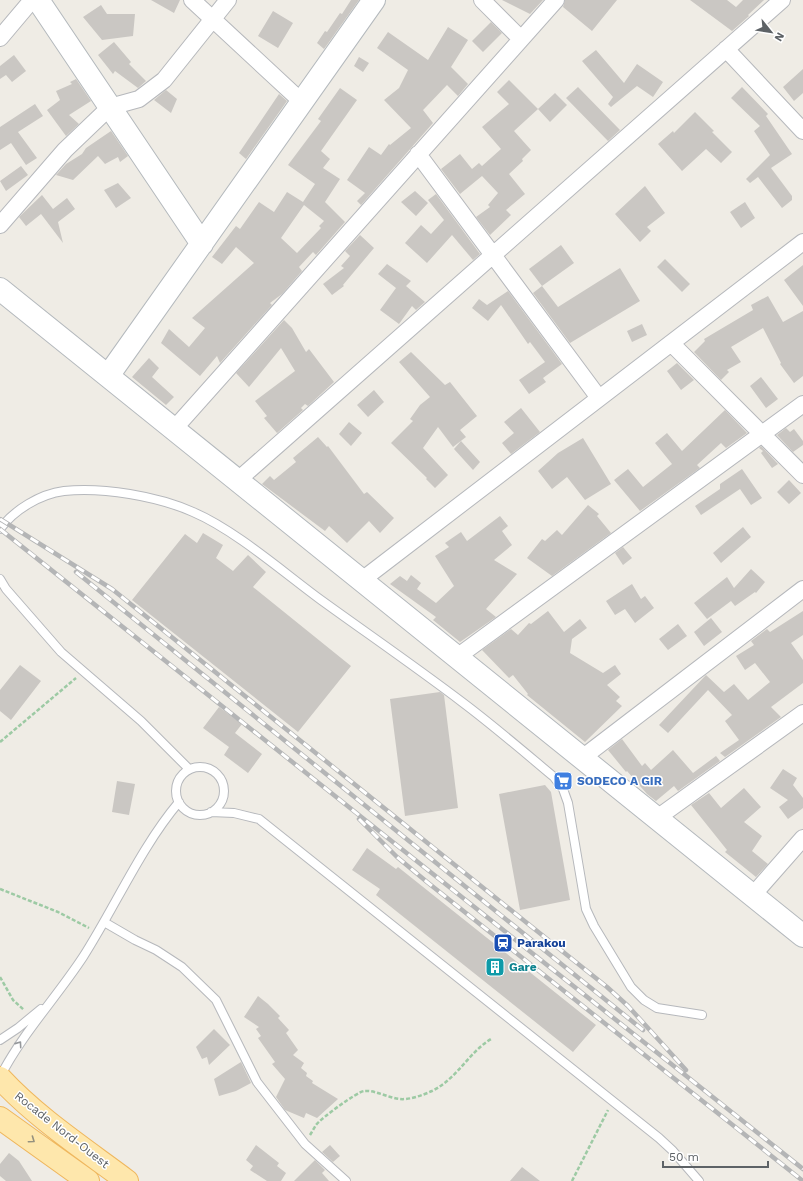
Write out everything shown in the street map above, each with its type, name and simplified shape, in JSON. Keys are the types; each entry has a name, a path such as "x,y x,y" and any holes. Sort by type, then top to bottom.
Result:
{"main road":[{"name":"Rocade Nord-Ouest","path":"0,1077 18,1097 36,1112 127,1181"},
{"name":"Rocade Nord-Ouest","path":"0,1118 88,1181"}],"street":[{"path":"0,38 32,0"},
{"path":"38,0 202,244"},
{"path":"192,0 302,102"},
{"path":"0,225 65,150 110,107 139,99 164,80 228,0"},
{"path":"108,376 374,0"},
{"path":"482,0 521,39"},
{"path":"174,429 556,0"},
{"path":"238,480 782,0"},
{"path":"726,49 803,131"},
{"path":"418,154 599,398"},
{"path":"362,580 803,242"},
{"path":"0,289 803,936"},
{"path":"670,343 803,475"},
{"path":"457,657 803,404"},
{"path":"582,758 803,589"},
{"path":"656,818 803,713"},
{"path":"753,895 803,838"}],"lane":[{"path":"0,529 10,515 47,496 63,492 93,491 121,493 158,501 193,512 237,538 463,703 554,777 563,789 568,803 586,909 594,926 631,987 644,1000 657,1008 702,1015"},
{"path":"0,579 6,589 61,652 141,721 189,769"},
{"path":"212,812 224,796 223,782 220,776 209,768 195,767 189,769 179,779 176,792 179,802 186,810 192,813 205,814 212,812 234,813 259,819 674,1151 699,1181"},
{"path":"0,1077 14,1050 57,993 98,933 156,835 179,802"},
{"path":"104,922 156,950 182,967 216,1000 257,1082 305,1144 346,1181"},
{"path":"0,1040 32,1017 57,993"}],"path":[{"path":"0,742 83,672"},
{"path":"0,890 58,912 98,933"},
{"path":"0,977 13,1000 32,1017"},
{"path":"305,1144 317,1124 336,1108 363,1091 381,1093 399,1099 411,1098 431,1092 445,1084 464,1066 480,1046 491,1039"},
{"path":"572,1181 597,1130 614,1102"}],"building":[{"path":"151,0 180,0 174,13"},
{"path":"351,0 359,0 324,49 317,43 325,31 327,32 340,13 342,14"},
{"path":"502,0 543,0 530,14"},
{"path":"565,0 617,0 592,31 563,7"},
{"path":"690,0 727,0 736,7 743,0 764,0 732,31"},
{"path":"101,5 107,14 135,14 133,36 102,40 83,17"},
{"path":"273,11 293,23 278,48 258,36"},
{"path":"491,22 502,33 483,52 472,41"},
{"path":"448,27 468,40 451,67 468,84 458,96 447,85 423,110 433,123 361,205 357,201 365,193 347,180 369,147 381,155 389,144 390,145 411,128 384,100 399,88 408,70 377,48 388,32 428,60"},
{"path":"114,42 131,62 129,64 146,81 138,88 115,71 113,74 98,55"},
{"path":"596,50 624,83 637,64 663,82 653,97 637,86 611,107 608,104 613,97 582,61"},
{"path":"14,55 26,71 12,82 6,75 0,79 0,66"},
{"path":"359,57 369,63 363,72 354,66"},
{"path":"803,69 803,93 794,101 783,87"},
{"path":"76,79 91,101 69,115 79,124 66,136 47,110 60,100 56,91 72,84 70,82"},
{"path":"509,80 538,109 514,131 531,150 522,159 523,161 509,174 525,194 506,210 511,215 490,235 476,217 490,207 488,205 498,193 482,176 460,194 441,169 460,154 472,169 479,163 482,166 501,149 482,127 509,104 497,92"},
{"path":"578,87 620,130 608,141 566,98"},
{"path":"742,87 768,114 766,116 792,154 771,168 792,196 792,200 782,208 758,177 750,183 746,179 770,155 754,131 760,126 731,98"},
{"path":"340,88 357,100 321,151 330,159 323,168 340,179 325,202 345,222 316,255 313,252 299,267 302,271 282,294 270,303 272,305 220,363 217,356 200,376 161,343 169,329 189,347 205,328 192,318 254,263 236,247 222,264 212,257 236,226 240,229 259,202 274,212 287,192 303,202 315,184 288,165 321,121 318,119","holes":["304,205 324,221 319,226 321,228 297,253 281,238"]},
{"path":"166,90 177,99 171,113 154,100"},
{"path":"555,93 567,105 550,122 538,109"},
{"path":"279,94 287,101 246,159 239,153"},
{"path":"35,104 43,116 18,132 37,158 26,165 11,143 0,150 0,127"},
{"path":"695,112 732,152 721,163 706,149 682,171 658,144 673,131 674,133"},
{"path":"111,131 128,156 120,162 118,157 105,164 98,156 73,180 56,175 66,164 82,154 86,148"},
{"path":"21,166 28,175 6,191 0,181"},
{"path":"118,183 131,198 116,208 104,190"},
{"path":"645,186 665,213 647,227 651,231 640,242 615,214"},
{"path":"415,191 428,203 416,216 401,202"},
{"path":"436,194 480,254 473,260 452,235 427,263 405,243 421,225 431,234 444,220 428,200"},
{"path":"42,195 53,209 67,198 75,209 58,222 63,243 41,214 26,226 19,217"},
{"path":"745,202 755,218 741,228 730,212"},
{"path":"360,235 374,248 343,285 344,286 332,295 323,284 344,268 341,266 350,256 345,251"},
{"path":"561,245 574,263 542,286 529,269"},
{"path":"665,259 690,284 682,292 657,267"},
{"path":"387,264 411,281 406,286 425,302 416,310 412,306 399,324 380,310 396,288 378,274"},
{"path":"803,265 803,306 784,280"},
{"path":"620,268 640,301 570,343 533,293 542,286 558,307"},
{"path":"508,291 562,364 543,378 546,382 529,394 519,380 545,362 530,342 528,344 501,305 488,321 472,308 479,299 487,305"},
{"path":"768,296 783,322 803,311 803,376 794,383 780,364 781,363 763,328 731,347 741,362 727,370 729,372 721,380 694,352 705,341 704,339 753,310 751,305"},
{"path":"284,320 292,328 306,352 309,349 334,382 308,406 305,404 301,408 303,410 277,433 264,418 267,416 255,401 295,371 281,348 249,387 236,373"},
{"path":"642,324 647,335 632,342 627,331"},
{"path":"411,352 445,385 450,382 477,416 460,430 466,437 453,447 438,427 423,448 448,475 435,488 426,479 427,478 391,443 413,421 410,419 420,405 430,397 399,362"},
{"path":"149,358 159,368 152,377 174,397 166,405 132,377"},
{"path":"677,363 694,380 681,390 667,371"},
{"path":"761,377 778,399 766,408 750,386"},
{"path":"374,390 384,402 368,417 357,405"},
{"path":"521,408 540,432 511,454 502,443 514,433 504,422"},
{"path":"725,410 747,433 726,448 721,443 697,465 700,468 640,511 614,480 628,469 643,487 672,464 655,443 667,433 682,451"},
{"path":"349,422 362,433 351,446 339,434"},
{"path":"786,428 790,432 794,429 803,441 803,445 793,452 777,435"},
{"path":"318,437 327,447 328,446 364,494 367,492 394,518 380,533 369,521 347,543 329,526 325,531 262,484 270,476 274,480 296,462 293,458"},
{"path":"583,438 611,484 585,500 567,477 552,489 538,471 558,453"},
{"path":"461,441 480,462 473,470 454,449"},
{"path":"761,446 778,464 772,468 761,453 763,451 759,448"},
{"path":"742,469 762,498 751,505 740,489 701,515 695,506 720,489 720,484"},
{"path":"789,480 801,493 789,504 777,492"},
{"path":"588,505 599,514 597,516 611,533 552,576 527,558 542,539 545,541 557,530 562,535"},
{"path":"500,516 508,526 502,531 512,545 494,560 517,574 486,609 496,617 460,642 433,620 436,617 390,584 400,576 407,581 411,575 421,583 417,589 436,603 454,586 435,556 449,547 445,543 461,532 467,541"},
{"path":"743,527 751,537 721,563 713,553"},
{"path":"203,533 223,545 216,558 233,571 248,555 266,572 253,587 351,666 298,732 132,600 185,534 197,543"},
{"path":"623,547 632,558 623,565 615,553"},
{"path":"751,569 765,582 756,593 755,592 735,606 731,601 707,619 694,603 727,577 734,588"},
{"path":"632,584 641,599 645,596 654,608 635,623 625,609 615,615 606,601"},
{"path":"548,611 564,632 580,619 587,628 572,639 570,653 603,673 615,665 621,674 607,685 620,697 616,701 622,706 585,742 527,695 528,694 513,675 509,678 482,650 511,629 518,635 529,623 531,624"},
{"path":"803,611 803,635 791,643 803,660 803,683 771,707 781,717 725,757 720,753 739,740 725,721 732,715 708,690 668,733 659,725 706,675 724,692 734,684 748,700 770,682 755,663 745,670 736,656 754,645 751,641 767,629 770,632"},
{"path":"711,618 722,632 704,646 694,632"},
{"path":"678,624 687,636 668,650 659,639"},
{"path":"20,665 41,681 11,720 0,711 0,690"},
{"path":"440,692 444,695 458,808 405,816 390,699"},
{"path":"219,707 242,724 235,733 262,754 248,773 224,755 229,747 203,728"},
{"path":"622,739 642,766 645,763 651,770 673,750 693,773 716,756 720,761 678,791 674,786 656,801 647,794 627,771 626,772 608,750"},
{"path":"783,769 797,778 793,785 803,798 803,808 788,819 779,807 788,800 770,788"},
{"path":"117,781 135,784 129,815 112,812"},
{"path":"545,785 551,792 570,900 520,910 499,794"},
{"path":"744,788 761,807 744,822 762,836 752,851 768,864 756,877 725,852 727,850 691,805 709,793 721,808"},
{"name":"Gare","path":"367,848 396,869 398,867 596,1025 573,1052 376,895 380,889 352,870"},
{"path":"258,996 280,1016 278,1018 289,1030 286,1033 298,1050 293,1055 304,1063 301,1068 307,1073 306,1076 313,1081 312,1083 338,1099 317,1118 306,1113 304,1118 285,1110 276,1097 285,1079 272,1064 275,1062 258,1038 261,1036 256,1029 259,1027 244,1017"},
{"path":"214,1029 230,1045 209,1065 207,1057 202,1059 196,1047"},
{"path":"241,1062 251,1083 236,1091 219,1096 214,1079"},
{"path":"256,1145 279,1163 277,1166 286,1173 281,1181 267,1181 250,1170 253,1166 246,1160"},
{"path":"330,1145 340,1156 333,1162 322,1152"},
{"path":"9,1153 19,1161 32,1181 6,1181 0,1176 0,1164"},
{"path":"315,1160 325,1170 322,1173 329,1181 294,1181"},
{"path":"522,1167 540,1181 510,1181"}],"railway":[{"path":"0,519 112,589 607,987 628,1006 686,1070"},
{"path":"0,529 803,1169"},
{"path":"76,572 643,1030"},
{"path":"359,819 397,857 427,882 803,1181"}],"place":[{"name":"SODECO A GIR","path":"563,781"},
{"name":"Parakou","path":"503,943"},
{"name":"Gare","path":"495,967"}]}
